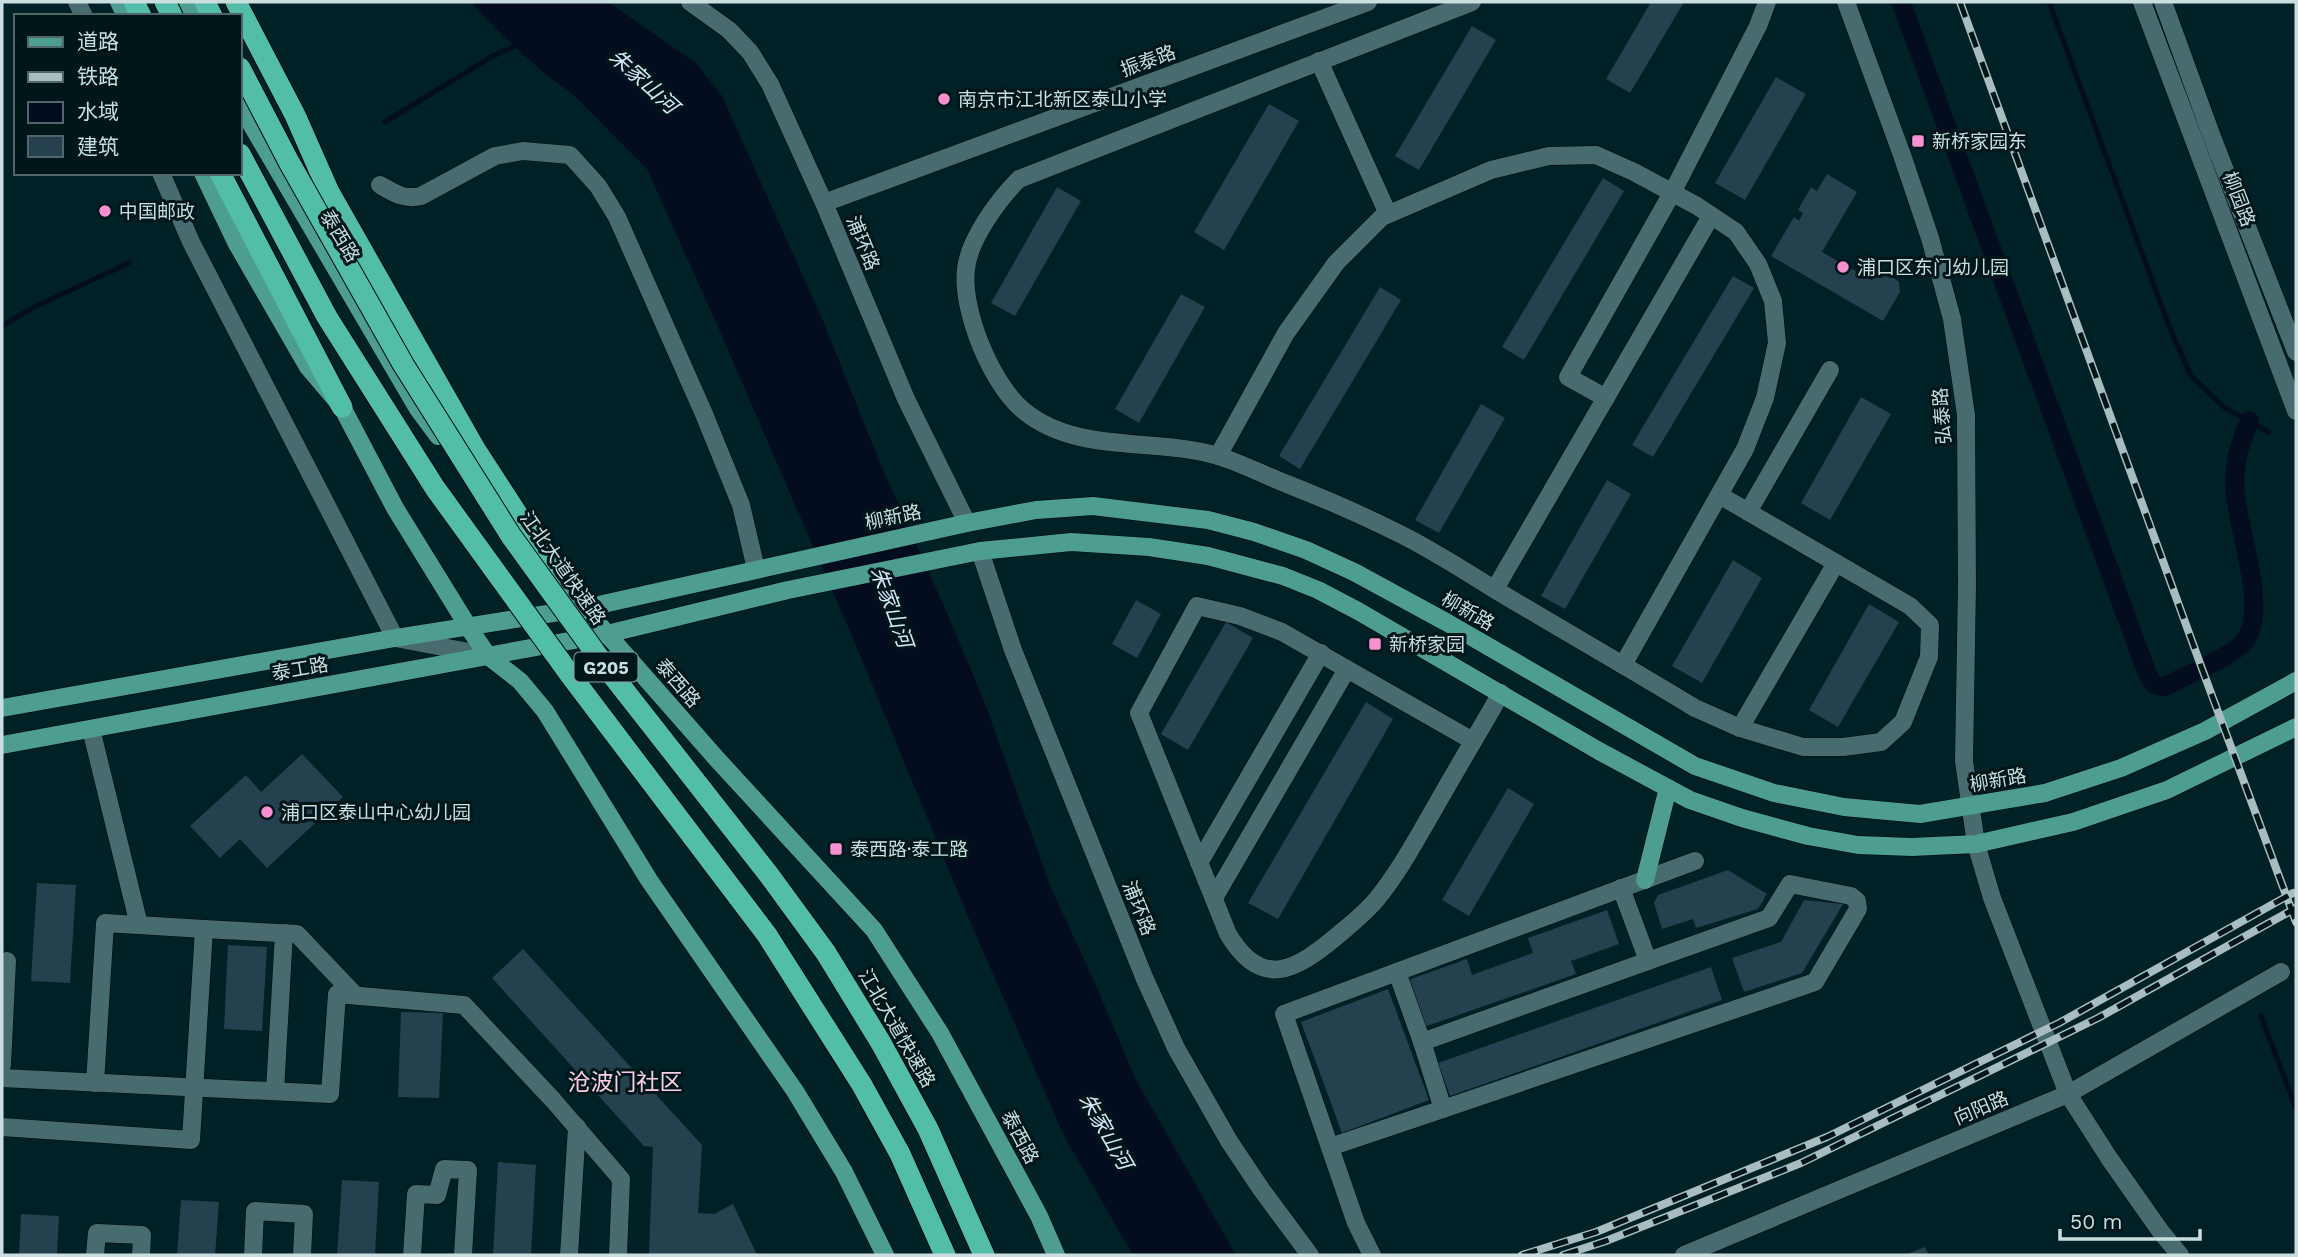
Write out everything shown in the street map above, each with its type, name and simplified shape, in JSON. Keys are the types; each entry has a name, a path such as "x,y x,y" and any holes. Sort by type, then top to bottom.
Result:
{"highway":[{"path":"236,2 295,115 329,192 475,449 551,566"},
{"name":"江北大道快速路","path":"242,72 289,162 396,352 511,536 602,662 769,875 833,964 928,1129 984,1255"},
{"name":"G205","path":"242,158 327,317 435,488 571,676 767,935 862,1085 946,1255"},
{"path":"221,175 342,407"}],"main road":[{"name":"泰西路","path":"242,108 418,409 494,507 551,566 716,758 874,930 940,1033 1038,1216 1056,1255"},
{"path":"204,175 237,244 309,367 342,407 395,508 469,628 488,656 520,681 545,711 649,880 795,1091 844,1172 885,1255"},
{"name":"柳新路","path":"585,608 803,558 1036,510 1093,506 1208,520 1306,550 1354,572 1695,766 1774,793 1844,807 1920,814 2045,793 2121,768 2205,731 2296,681"},
{"path":"607,634 813,585 980,551 1071,542 1149,547 1208,556 1242,564 1318,590 1690,800 1808,836 1858,845 1912,847 1976,844 2073,822 2167,790 2296,727"},
{"name":"泰工路","path":"2,708 395,638 585,608"},
{"name":"泰工路","path":"2,745 607,634"},
{"path":"1645,880 1668,788"}],"street":[{"name":"浦环路","path":"690,2 729,30 750,52 770,84 824,203 901,387 967,523"},
{"name":"振泰路","path":"824,203 1368,2"},
{"path":"1472,2 1019,179 1000,198 980,230 965,267 967,295 981,347 1001,387 1025,412 1053,428 1082,438 1164,446 1217,456 1346,508 1401,534 1695,708 1740,728 1803,747 1843,747 1881,741 1903,722 1929,657 1930,625 1910,606 1721,496"},
{"path":"1606,398 1568,377 1672,192 1758,26 1767,2"},
{"name":"弘泰路","path":"1846,2 1930,238 1952,319 1965,415 1967,585 1964,761 1976,844 1992,898 2068,1094 2109,1158 2180,1255"},
{"name":"柳园路","path":"2142,2 2296,411"},
{"name":"柳园路","path":"2163,2 2296,352"},
{"path":"1319,61 1388,215"},
{"path":"380,185 399,196 411,198 421,196 495,156 523,150 570,155 598,186 617,216 737,495 756,569"},
{"path":"1217,456 1286,333 1336,263 1381,217 1491,170 1549,156 1596,155 1634,172 1736,232 1758,264 1773,301 1777,343 1766,398 1745,449 1721,496 1623,665"},
{"path":"162,175 191,242 395,638 488,656"},
{"path":"1495,589 1711,216"},
{"path":"1748,512 1830,370"},
{"name":"浦环路","path":"980,551 1018,662 1143,977 1176,1048 1229,1141 1310,1255"},
{"path":"1740,728 1836,563"},
{"path":"1473,741 1282,632 1240,616 1197,606 1139,713 1199,863 1239,953 1252,963 1270,969 1292,967 1317,953 1376,901 1404,860 1501,693"},
{"path":"1199,863 1321,653"},
{"path":"1214,898 1347,669"},
{"path":"91,729 139,925"},
{"path":"1372,1255 1356,1223 1284,1014 1695,861"},
{"path":"1330,1147 1815,982 1857,909 1857,901 1851,896 1790,884 1769,918 1422,1042"},
{"path":"1621,888 1647,961"},
{"path":"95,1083 105,923 297,934 355,995"},
{"path":"2,1127 191,1140 204,929"},
{"path":"275,1091 284,933"},
{"path":"2,1065 6,961"},
{"path":"1397,972 1443,1109"},
{"name":"向阳路","path":"1684,1255 2068,1094 2281,972"},
{"path":"2,1078 330,1094 337,994 464,1005 577,1127 621,1179 618,1255"},
{"path":"569,1255 577,1127"},
{"path":"412,1255 415,1194 437,1195 444,1169 468,1170 463,1255"},
{"path":"253,1255 255,1211 304,1214 302,1255"},
{"path":"95,1255 97,1233 142,1235 141,1255"}],"water":[{"name":"朱家山河","path":"471,2 608,2 696,63 722,96 823,321 880,463 947,613 984,701 1051,888 1136,1080 1236,1255 1133,1255 1064,1136 972,926 855,643 647,169 573,94 519,51"}],"building":[{"path":"1651,2 1684,2 1630,93 1606,79"},
{"path":"1472,26 1496,40 1419,170 1395,156"},
{"path":"1776,77 1806,94 1745,200 1715,183"},
{"path":"1269,104 1299,121 1224,250 1194,232"},
{"path":"1827,174 1857,192 1822,252 1871,280 1880,275 1891,276 1899,282 1900,292 1883,321 1771,256 1794,217 1799,221 1803,213 1798,210 1811,187 1817,191"},
{"path":"1603,178 1624,191 1524,360 1502,347"},
{"path":"1057,187 1081,201 1015,316 991,303"},
{"path":"1733,276 1754,288 1653,457 1632,445"},
{"path":"1380,287 1401,300 1300,469 1279,456"},
{"path":"1181,294 1205,307 1139,423 1115,409"},
{"path":"1861,397 1891,414 1830,520 1801,503"},
{"path":"1481,404 1505,418 1439,533 1415,520"},
{"path":"1607,480 1631,494 1565,609 1541,596"},
{"path":"1733,560 1762,578 1702,683 1672,666"},
{"path":"1136,600 1161,614 1137,658 1112,644"},
{"path":"1869,604 1899,622 1838,727 1809,710"},
{"path":"1226,622 1253,638 1188,750 1161,734"},
{"path":"1366,702 1393,719 1278,919 1248,903"},
{"name":"浦口区泰山中心幼儿园","path":"302,754 343,797 267,868 240,839 220,858 190,826 246,775 261,792"},
{"path":"1508,788 1534,804 1469,916 1442,900"},
{"path":"1728,870 1767,894 1758,909 1696,928 1693,919 1662,929 1654,903 1658,895"},
{"path":"37,883 76,885 70,983 31,981"},
{"path":"1804,900 1843,904 1802,973 1744,992 1732,958 1781,942"},
{"path":"1607,910 1619,944 1571,961 1576,974 1424,1027 1408,980 1467,959 1472,975 1533,953 1528,938"},
{"path":"228,945 267,947 262,1031 224,1029"},
{"path":"523,949 702,1145 698,1213 714,1214 733,1204 757,1255 649,1255 653,1147 644,1146 492,978"},
{"path":"1711,967 1722,1000 1450,1096 1438,1063"},
{"path":"1388,989 1429,1100 1342,1133 1301,1022"},
{"path":"401,1012 443,1013 439,1098 398,1097"},
{"path":"498,1162 536,1165 531,1255 493,1255"},
{"path":"342,1180 379,1182 375,1255 337,1255"},
{"path":"181,1200 219,1202 215,1255 177,1255"},
{"path":"21,1214 59,1216 57,1255 19,1255"},
{"path":"1925,1247 1929,1255 1905,1255"}],"waterway":[{"path":"1901,2 2147,673 2154,684 2164,687 2229,654 2244,642 2251,628 2253,589 2237,505 2235,479 2238,454 2249,421"},
{"path":"2049,2 2169,326 2191,376 2225,408 2269,432"},
{"path":"385,122 491,57 521,43"},
{"path":"2,326 34,307 129,263"},
{"path":"2261,1016 2296,1108"}],"railway":[{"path":"1960,2 2296,922"},
{"path":"1522,1255 1596,1232 1827,1137 2059,1023 2293,893"},
{"path":"1563,1255 1606,1241 1801,1163 2098,1018 2296,908"}],"place":[{"name":"南京市江北新区泰山小学","path":"944,99"},
{"name":"新桥家园东","path":"1918,141"},
{"name":"中国邮政","path":"105,211"},
{"name":"浦口区东门幼儿园","path":"1843,267"},
{"name":"新桥家园","path":"1375,644"},
{"name":"浦口区泰山中心幼儿园","path":"267,812"},
{"name":"泰西路·泰工路","path":"836,849"}],"district":[{"name":"沧波门社区","path":"625,1082"}]}
